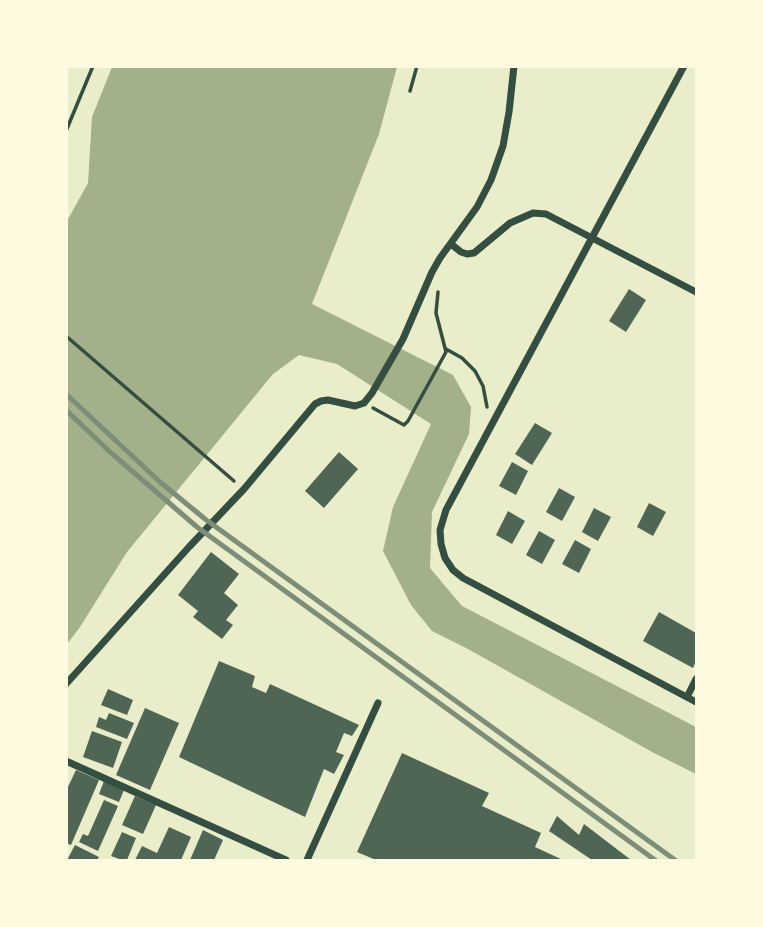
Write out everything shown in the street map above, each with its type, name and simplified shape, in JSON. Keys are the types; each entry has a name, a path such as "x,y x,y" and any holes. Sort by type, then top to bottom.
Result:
{"street":[{"path":"66,684 243,489 315,404 328,400 355,406 364,403 372,393 402,339 432,272 477,207 495,169 503,146 514,66"},
{"path":"684,66 446,510 440,530 445,558 463,578 696,702"},
{"path":"451,244 461,252 474,253 510,223 533,213 546,214 696,292"},
{"path":"687,697 696,679"},
{"path":"307,860 378,703"},
{"path":"66,761 286,860"}],"path":[{"path":"66,131 93,66"},
{"path":"410,92 417,66"},
{"path":"66,336 237,484"},
{"path":"446,349 462,358 475,371 483,386 488,415 493,425"},
{"path":"364,403 404,425 444,356"}],"shaded area":[{"path":"112,67 397,67 379,134 312,304 453,375 471,407 469,434 432,512 430,568 462,606 696,727 696,774 432,631 411,605 383,551 393,507 431,424 337,364 299,355 273,374 127,552 67,644 67,221 88,183 92,117"}],"building":[{"path":"629,289 646,300 626,332 609,321"},
{"path":"535,423 552,433 532,465 515,454"},
{"path":"339,452 358,469 324,508 305,491"},
{"path":"512,462 528,471 516,495 499,486"},
{"path":"559,488 575,497 562,521 546,512"},
{"path":"649,503 666,512 653,536 637,527"},
{"path":"594,508 611,517 598,541 582,532"},
{"path":"508,511 525,521 512,544 496,535"},
{"path":"539,531 555,540 542,564 526,555"},
{"path":"575,540 591,549 579,573 562,564"},
{"path":"211,552 239,574 224,593 238,605 226,620 233,625 222,639 193,617 198,611 178,595"},
{"path":"659,612 696,633 696,661 693,668 643,641"},
{"path":"219,661 255,676 252,687 266,693 270,684 359,725 352,736 344,733 336,752 344,755 334,774 324,769 305,817 179,757"},
{"path":"108,689 133,700 127,715 101,705"},
{"path":"145,708 179,723 150,790 116,775"},
{"path":"109,713 134,723 127,739 96,727 99,717 106,720"},
{"path":"92,731 122,742 113,768 83,757"},
{"path":"402,753 489,793 482,806 541,833 535,847 563,860 376,860 357,852"},
{"path":"76,770 99,780 71,845 66,843 66,791"},
{"path":"104,781 124,790 119,802 99,794"},
{"path":"135,796 156,805 143,834 122,825"},
{"path":"104,800 118,806 98,851 79,842 83,834 88,836"},
{"path":"557,816 579,835 584,824 631,860 592,860 549,831"},
{"path":"169,827 191,837 181,860 135,860 142,846 157,853"},
{"path":"203,830 223,840 214,860 190,860"},
{"path":"122,832 136,838 127,860 111,856"},
{"path":"75,845 99,857 97,860 67,860"}],"railway":[{"path":"66,394 160,482 205,519 675,860"},
{"path":"66,410 197,527 655,860"}]}
